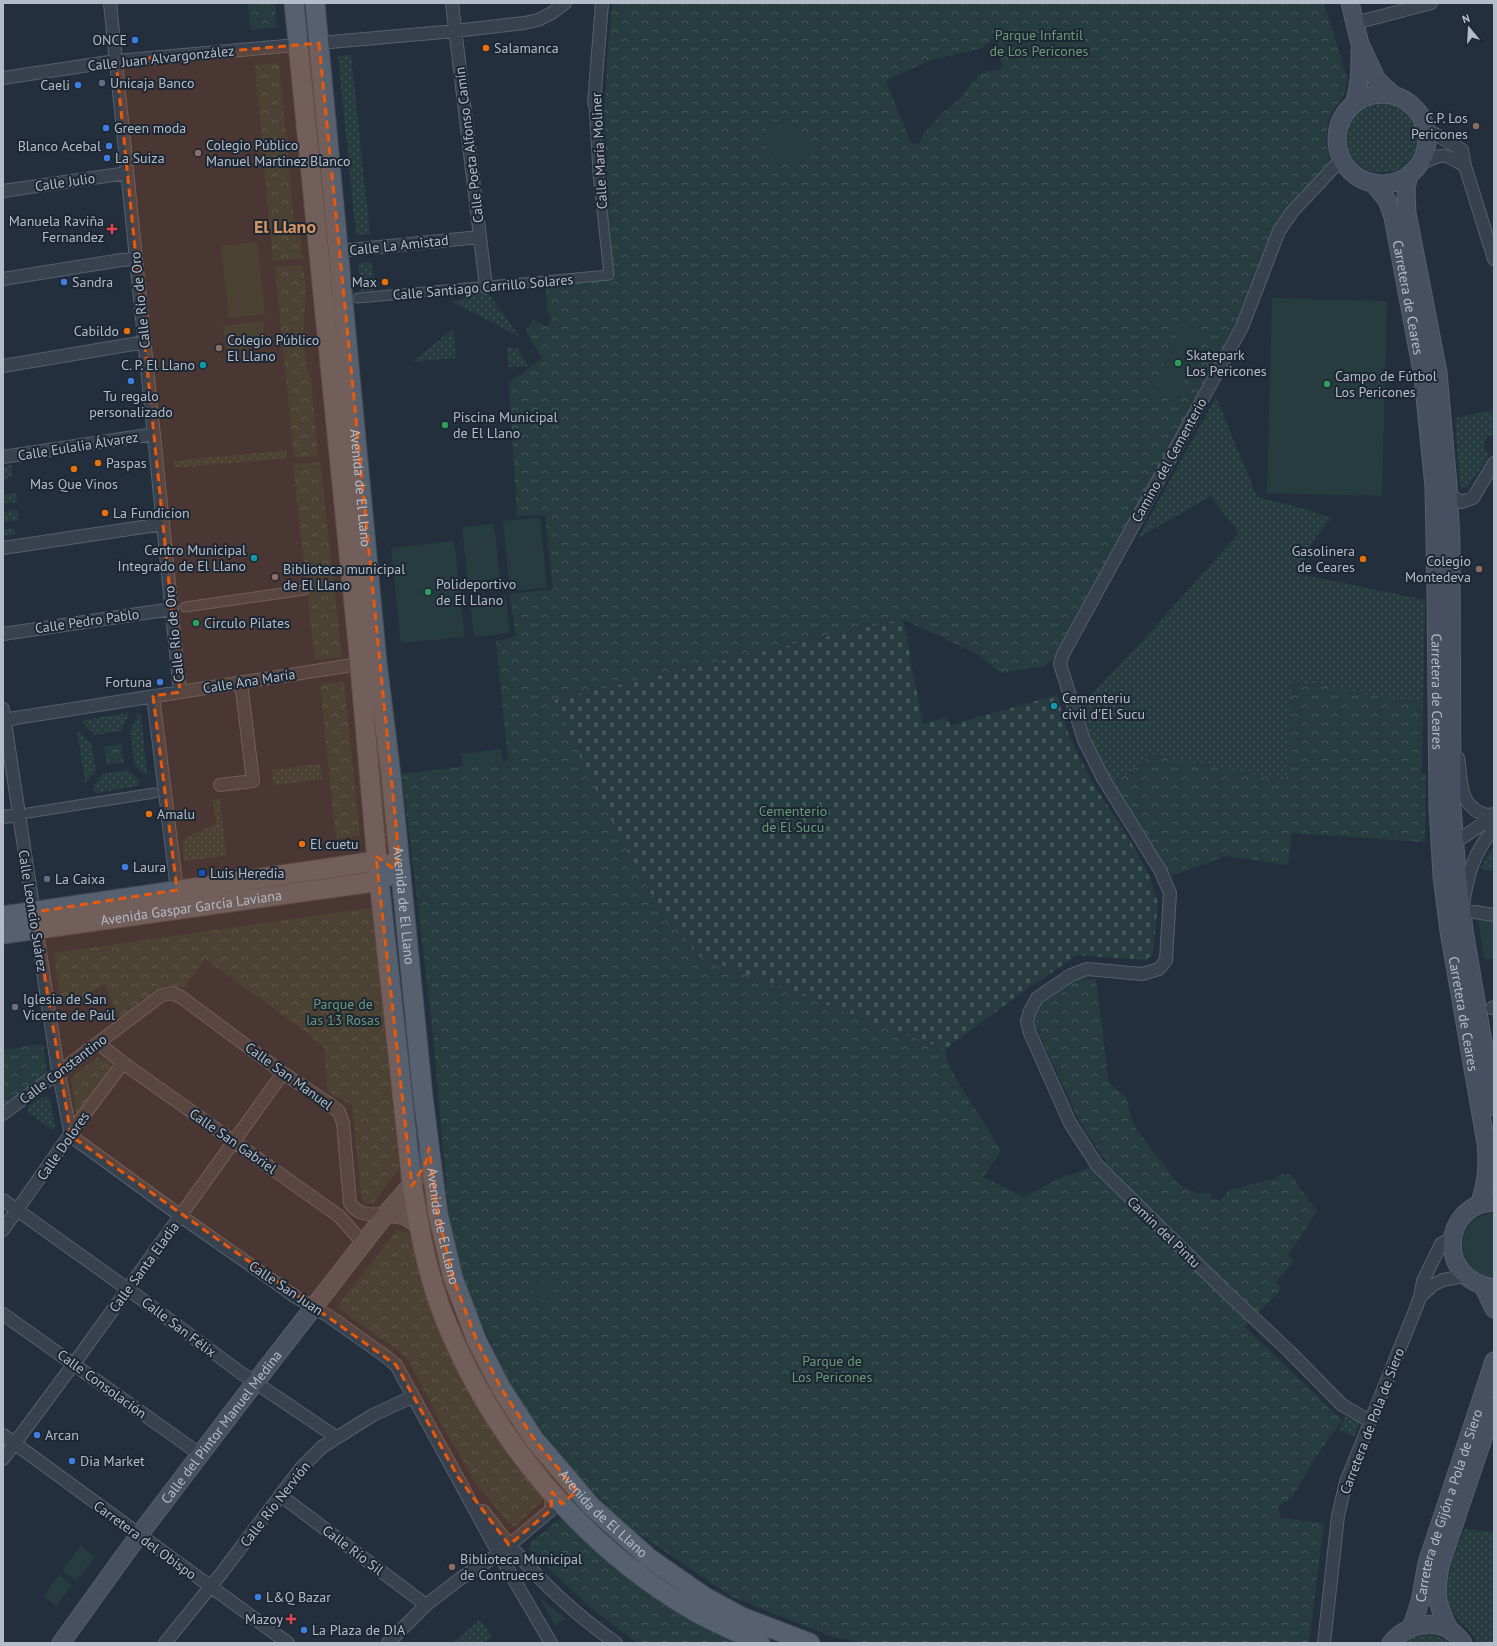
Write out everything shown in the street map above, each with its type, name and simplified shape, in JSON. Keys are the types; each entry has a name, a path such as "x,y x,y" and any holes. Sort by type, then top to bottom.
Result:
{"main road":[{"name":"Avenida de El Llano","path":"294,3 319,253 394,873 438,1214 452,1278 477,1341 501,1388 534,1439 577,1492 649,1558 705,1597 742,1617 810,1643"},
{"name":"Avenida de El Llano","path":"315,3 338,251 368,663 377,861"},
{"path":"1350,3 1360,44 1361,73 1354,104"},
{"path":"1360,44 1377,80 1392,94 1413,107 1422,118 1426,132 1426,149 1414,170 1398,181 1386,184 1373,183 1360,178 1338,161 1338,131 1342,118 1354,104 1375,95 1392,94"},
{"name":"Carretera de Ceares","path":"1414,170 1406,188 1407,213 1438,372 1449,494 1451,541 1452,806 1457,873 1494,1107"},
{"name":"Carretera de Ceares","path":"1373,183 1387,200 1393,217 1423,377 1435,513 1438,806 1441,859 1449,931 1486,1143 1488,1165 1487,1203"},
{"path":"377,861 387,864 394,873"},
{"name":"Avenida Gaspar García Laviana","path":"3,934 35,921 177,890 377,861"},
{"name":"Avenida de El Llano","path":"394,873 412,1184 418,1225 431,1277 442,1313 464,1364 516,1447 555,1502 600,1543 646,1579 695,1611 760,1643"},
{"name":"Avenida Gaspar García Laviana","path":"3,916 35,921 394,873"},
{"name":"Calle del Pintor Manuel Medina","path":"61,1643 140,1535 313,1307 386,1214 412,1184 426,1162 429,1148"},
{"path":"1487,1203 1470,1210 1462,1218 1456,1227 1452,1238 1452,1252 1457,1265 1465,1276 1473,1282 1489,1287 1494,1309"},
{"path":"386,1214 400,1214 409,1218 418,1225"},
{"name":"Carretera de Gijón a Pola de Siero","path":"1412,1626 1420,1602 1427,1563 1494,1362"},
{"name":"Carretera de Gijón a Pola de Siero","path":"1449,1629 1442,1615 1438,1602 1436,1588 1440,1566 1494,1406"},
{"path":"1391,1643 1399,1634 1412,1626 1426,1624 1439,1625 1449,1629 1463,1643"}],"street":[{"name":"Calle Río de Oro","path":"110,3 180,692"},
{"name":"Calle Poeta Alfonso Camín","path":"452,3 486,287"},
{"name":"Calle Juan Alvargonzález","path":"3,78 116,61 455,31 524,23 538,20 552,13 566,3"},
{"name":"Calle María Moliner","path":"602,3 594,103 598,173 609,275"},
{"path":"1355,23 1431,3"},
{"path":"1426,132 1435,134 1466,147 1465,166 1494,259"},
{"path":"1414,170 1435,157 1443,155 1449,156 1465,166"},
{"name":"Camino del Cementerio","path":"1037,998 1071,975 1087,969 1142,974 1159,969 1166,960 1170,893 1160,870 1103,778 1084,740 1060,664 1063,654 1242,327 1279,231 1292,212 1338,161"},
{"name":"Calle Julio","path":"3,191 127,173"},
{"name":"Calle La Amistad","path":"319,253 480,237"},
{"path":"3,279 121,260 136,259"},
{"name":"Calle Santiago Carrillo Solares","path":"358,298 609,275"},
{"path":"3,366 145,342"},
{"name":"Calle Eulalia Álvarez","path":"3,458 154,434"},
{"path":"1449,494 1461,502 1473,498 1494,463"},
{"path":"3,548 163,524"},
{"path":"185,607 304,590"},
{"name":"Calle Pedro Pablo","path":"3,634 172,608"},
{"name":"Calle Ana María","path":"4,716 153,696 368,663"},
{"path":"220,785 253,781 241,682"},
{"path":"153,696 177,890"},
{"name":"Calle Leoncio Suárez","path":"4,716 23,814 35,921 58,1073 71,1136"},
{"path":"1452,716 1463,793 1470,804 1480,813 1494,815"},
{"path":"3,817 154,793"},
{"path":"1441,859 1446,850 1455,842 1476,830 1494,815"},
{"path":"1494,830 1483,842 1474,859 1462,910 1494,915"},
{"name":"Calle San Manuel","path":"162,995 172,993 181,997 283,1073 328,1102 339,1112 343,1123 350,1203"},
{"name":"Calle Constantino","path":"3,1114 162,995"},
{"name":"Camin del Pintu","path":"1037,998 1030,1011 1027,1021 1030,1033 1070,1123 1097,1165 1218,1284 1289,1351 1342,1405 1370,1421"},
{"name":"Calle San Gabriel","path":"98,1043 123,1063 339,1216 363,1243"},
{"name":"Calle Dolores","path":"3,1230 71,1136 78,1123 123,1063"},
{"name":"Calle Santa Eladia","path":"3,1460 75,1364 283,1073"},
{"name":"Calle San Juan","path":"71,1136 181,1216 296,1297 373,1347 396,1365 412,1397 499,1554 551,1643"},
{"name":"Calle San Félix","path":"3,1200 336,1438"},
{"path":"350,1203 354,1210 367,1215 386,1214"},
{"path":"339,1216 347,1213 350,1203"},
{"name":"Carretera de Pola de Siero","path":"1325,1640 1338,1516 1346,1482 1420,1297 1423,1281 1442,1244 1452,1238"},
{"name":"Carretera de Pola de Siero","path":"1420,1297 1438,1282 1465,1276"},
{"name":"Calle Consolación","path":"3,1314 201,1455"},
{"name":"Calle Río Nervión","path":"165,1643 301,1468 322,1447 373,1415 412,1397"},
{"name":"Carretera del Obispo","path":"3,1435 288,1643"},
{"name":"Calle San Juan","path":"458,1478 509,1545 538,1576 559,1597 597,1630 616,1643"},
{"path":"388,1643 426,1606 461,1578 499,1554 555,1502 577,1492"},
{"name":"Calle Río Sil","path":"280,1495 426,1606"},
{"path":"517,1586 528,1574 538,1576"}],"highlighted area":[{"path":"319,43 399,856 394,869 376,856 412,1186 426,1162 429,1148 438,1214 453,1278 477,1341 501,1388 534,1439 577,1491 562,1504 552,1492 551,1510 509,1545 458,1477 396,1365 71,1136 34,912 177,890 153,696 180,692 116,61"}],"green space":[{"path":"248,3 275,3 277,27 250,30"},
{"name":"Parque de Los Pericones","path":"613,3 1324,3 1348,80 1344,95 1334,109 1328,122 1326,141 1330,162 1329,166 1287,209 1238,326 1059,653 1045,666 1001,673 977,654 903,619 555,700 660,910 700,957 945,1049 948,1065 1001,1151 983,1177 1024,1197 1054,1181 1106,1161 1080,1123 1035,1024 1039,1007 1060,990 1080,978 1096,979 1109,1083 1126,1097 1134,1126 1179,1185 1199,1194 1210,1193 1211,1198 1220,1201 1229,1190 1270,1180 1283,1174 1290,1174 1317,1211 1288,1256 1294,1261 1276,1282 1282,1288 1245,1327 1342,1420 1314,1460 1293,1496 1278,1507 1280,1518 1324,1523 1309,1643 860,1643 828,1635 732,1597 630,1528 573,1472 534,1420 509,1383 474,1305 461,1271 449,1220 433,1034 402,774 508,761 496,641 516,636 509,594 553,589 545,515 517,516 509,383 542,358 526,331 533,319 547,327 551,320 547,308 545,281 609,275 594,103 605,103 608,44","holes":["992,39 997,45 998,55 1003,64 1000,70 982,73 971,83 961,98 941,114 923,134 919,144 911,143 886,81 934,59 983,48","562,1284 553,1290 551,1301 532,1290"]},
{"path":"351,55 370,234 356,235 338,56"},
{"path":"279,63 295,231 300,231 303,258 273,261 255,65"},
{"path":"1382,101 1402,107 1412,117 1418,137 1412,157 1402,167 1382,173 1362,167 1352,157 1346,137 1352,117 1362,107"},
{"path":"768,120 789,124 798,130 804,137 808,147 809,156 807,159 800,162 784,163 776,161 771,156 765,136"},
{"path":"257,242 265,314 229,318 221,246"},
{"path":"372,262 375,290 361,291 358,263"},
{"path":"303,265 306,290 303,334 306,365 311,379 318,456 294,458 275,267"},
{"path":"485,289 520,337 453,302"},
{"name":"Campo de Fútbol Los Pericones","path":"1272,298 1387,301 1382,496 1267,493"},
{"path":"263,321 266,346 226,350 223,326"},
{"name":"Skatepark Los Pericones","path":"1182,325 1206,336 1175,401 1151,390"},
{"path":"453,329 456,358 412,362"},
{"path":"507,347 517,348 529,366 508,367"},
{"path":"1216,397 1257,497 1305,509 1331,518 1313,541 1299,574 1425,600 1423,702 1401,700 1286,781 1152,755 1112,785 1089,734 1082,704 1146,637 1239,533 1211,496 1138,538"},
{"path":"1494,410 1494,433 1486,438 1485,443 1485,449 1489,455 1466,489 1460,485 1455,418"},
{"path":"286,450 287,458 174,468 174,461"},
{"path":"320,462 342,657 315,660 293,465"},
{"path":"11,465 13,477 3,479 3,467"},
{"path":"16,493 17,502 3,504 3,495"},
{"path":"17,510 19,520 5,522 4,512"},
{"name":"Polideportivo de El Llano","path":"540,518 547,588 510,591 503,521"},
{"name":"Polideportivo de El Llano","path":"494,524 501,587 469,590 462,527"},
{"path":"14,528 15,534 3,536 3,530"},
{"name":"Polideportivo de El Llano","path":"454,541 465,637 401,643 391,548"},
{"name":"Polideportivo de El Llano","path":"506,596 510,633 474,637 470,600"},
{"name":"Cementerio de El Sucu","path":"903,619 923,724 947,717 950,725 1057,695 1068,733 1077,753 1097,790 1128,837 1148,873 1158,903 1153,953 1146,960 1077,955 1017,996 945,1049 700,957 660,910 600,799 554,700"},
{"path":"372,677 388,843 383,841 369,678"},
{"path":"1292,681 1401,700 1423,702 1422,773 1426,773 1425,842 1292,833 1288,865 1226,856 1169,877 1165,866 1112,785 1152,755 1286,780"},
{"path":"344,682 360,836 336,839 320,685"},
{"path":"129,714 121,731 95,735 82,722 84,720"},
{"path":"138,714 141,714 147,773 144,774 135,766 130,732"},
{"path":"77,731 91,742 96,771 85,783"},
{"path":"121,744 124,762 107,765 104,747"},
{"path":"501,749 503,763 463,767 461,754"},
{"path":"320,764 322,779 274,785 272,770"},
{"path":"128,770 140,781 138,786 97,793 94,791 94,785 103,774"},
{"path":"220,798 226,856 184,861 183,839 216,824 213,799"},
{"path":"1494,846 1494,871 1481,869 1486,857"},
{"name":"Parque de las 13 Rosas","path":"370,908 372,911 399,1169 373,1203 367,1204 364,1202 361,1191 352,1105 328,1092 324,1048 306,1032 205,959 185,987 163,986 120,1018 104,984 71,1006 60,999 54,953"},
{"path":"1478,919 1494,922 1494,959 1484,959"},
{"path":"43,1044 47,1074 3,1107 3,1050"},
{"path":"97,1057 111,1063 111,1069 78,1113 76,1113 71,1078"},
{"path":"47,1096 50,1099 55,1126 52,1130 28,1112 28,1106"},
{"path":"1489,1213 1494,1213 1494,1278 1477,1272 1470,1266 1463,1250 1465,1232 1470,1224 1476,1219"},
{"path":"398,1231 406,1232 410,1235 426,1293 455,1362 498,1441 543,1498 543,1500 517,1525 513,1526 509,1523 478,1486 443,1427 409,1362 400,1352 337,1307 394,1234"},
{"path":"555,1274 562,1284 553,1290 552,1301 539,1300 532,1290"},
{"path":"1345,1417 1360,1422 1354,1437 1339,1429"},
{"path":"559,1519 567,1520 611,1564 660,1601 700,1626 737,1643 637,1643 591,1608 529,1550 530,1543"},
{"path":"1464,1529 1494,1532 1494,1643 1477,1643 1472,1634 1452,1611 1448,1602 1447,1591 1450,1570"},
{"path":"81,1546 95,1557 76,1581 62,1570"},
{"path":"59,1575 72,1585 56,1606 43,1596"},
{"path":"539,1597 566,1619 555,1625"},
{"path":"480,1620 492,1637 484,1643 452,1643"},
{"path":"1424,1633 1438,1636 1451,1643 1403,1643 1414,1636"}],"place":[{"name":"ONCE","path":"135,40"},
{"name":"Salamanca","path":"486,48"},
{"name":"Unicaja Banco","path":"102,83"},
{"name":"Caeli","path":"78,85"},
{"name":"C.P. Los Pericones","path":"1476,126"},
{"name":"Green moda","path":"106,128"},
{"name":"Blanco Acebal","path":"109,146"},
{"name":"Colegio Público Manuel Martinez Blanco","path":"198,153"},
{"name":"La Suiza","path":"107,158"},
{"name":"Manuela Raviña Fernandez","path":"112,229"},
{"name":"Sandra","path":"64,282"},
{"name":"Max","path":"385,282"},
{"name":"Cabildo","path":"127,331"},
{"name":"Colegio Público El Llano","path":"219,348"},
{"name":"Skatepark Los Pericones","path":"1178,363"},
{"name":"C. P. El Llano","path":"203,365"},
{"name":"Tu regalo personalizado","path":"131,381"},
{"name":"Campo de Fútbol Los Pericones","path":"1327,384"},
{"name":"Piscina Municipal de El Llano","path":"445,425"},
{"name":"Paspas","path":"98,463"},
{"name":"Mas Que Vinos","path":"74,469"},
{"name":"La Fundicion","path":"105,513"},
{"name":"Centro Municipal Integrado de El Llano","path":"254,558"},
{"name":"Gasolinera de Ceares","path":"1363,559"},
{"name":"Colegio Montedeva","path":"1479,569"},
{"name":"Biblioteca municipal de El Llano","path":"275,577"},
{"name":"Polideportivo de El Llano","path":"428,592"},
{"name":"Circulo Pilates","path":"196,623"},
{"name":"Fortuna","path":"160,682"},
{"name":"Cementeriu civil d'El Sucu","path":"1054,706"},
{"name":"Amalu","path":"149,814"},
{"name":"El cuetu","path":"302,844"},
{"name":"Laura","path":"125,867"},
{"name":"Luis Heredia","path":"202,873"},
{"name":"La Caixa","path":"47,879"},
{"name":"Iglesia de San Vicente de Paúl","path":"15,1007"},
{"name":"Arcan","path":"37,1435"},
{"name":"Dia Market","path":"72,1461"},
{"name":"Biblioteca Municipal de Contrueces","path":"452,1567"},
{"name":"L&Q Bazar","path":"258,1597"},
{"name":"Mazoy","path":"291,1619"},
{"name":"La Plaza de DIA","path":"304,1630"}],"district":[{"name":"El Llano","path":"285,227"}],"park label":[{"name":"Parque Infantil de Los Pericones","path":"1039,44"}]}
